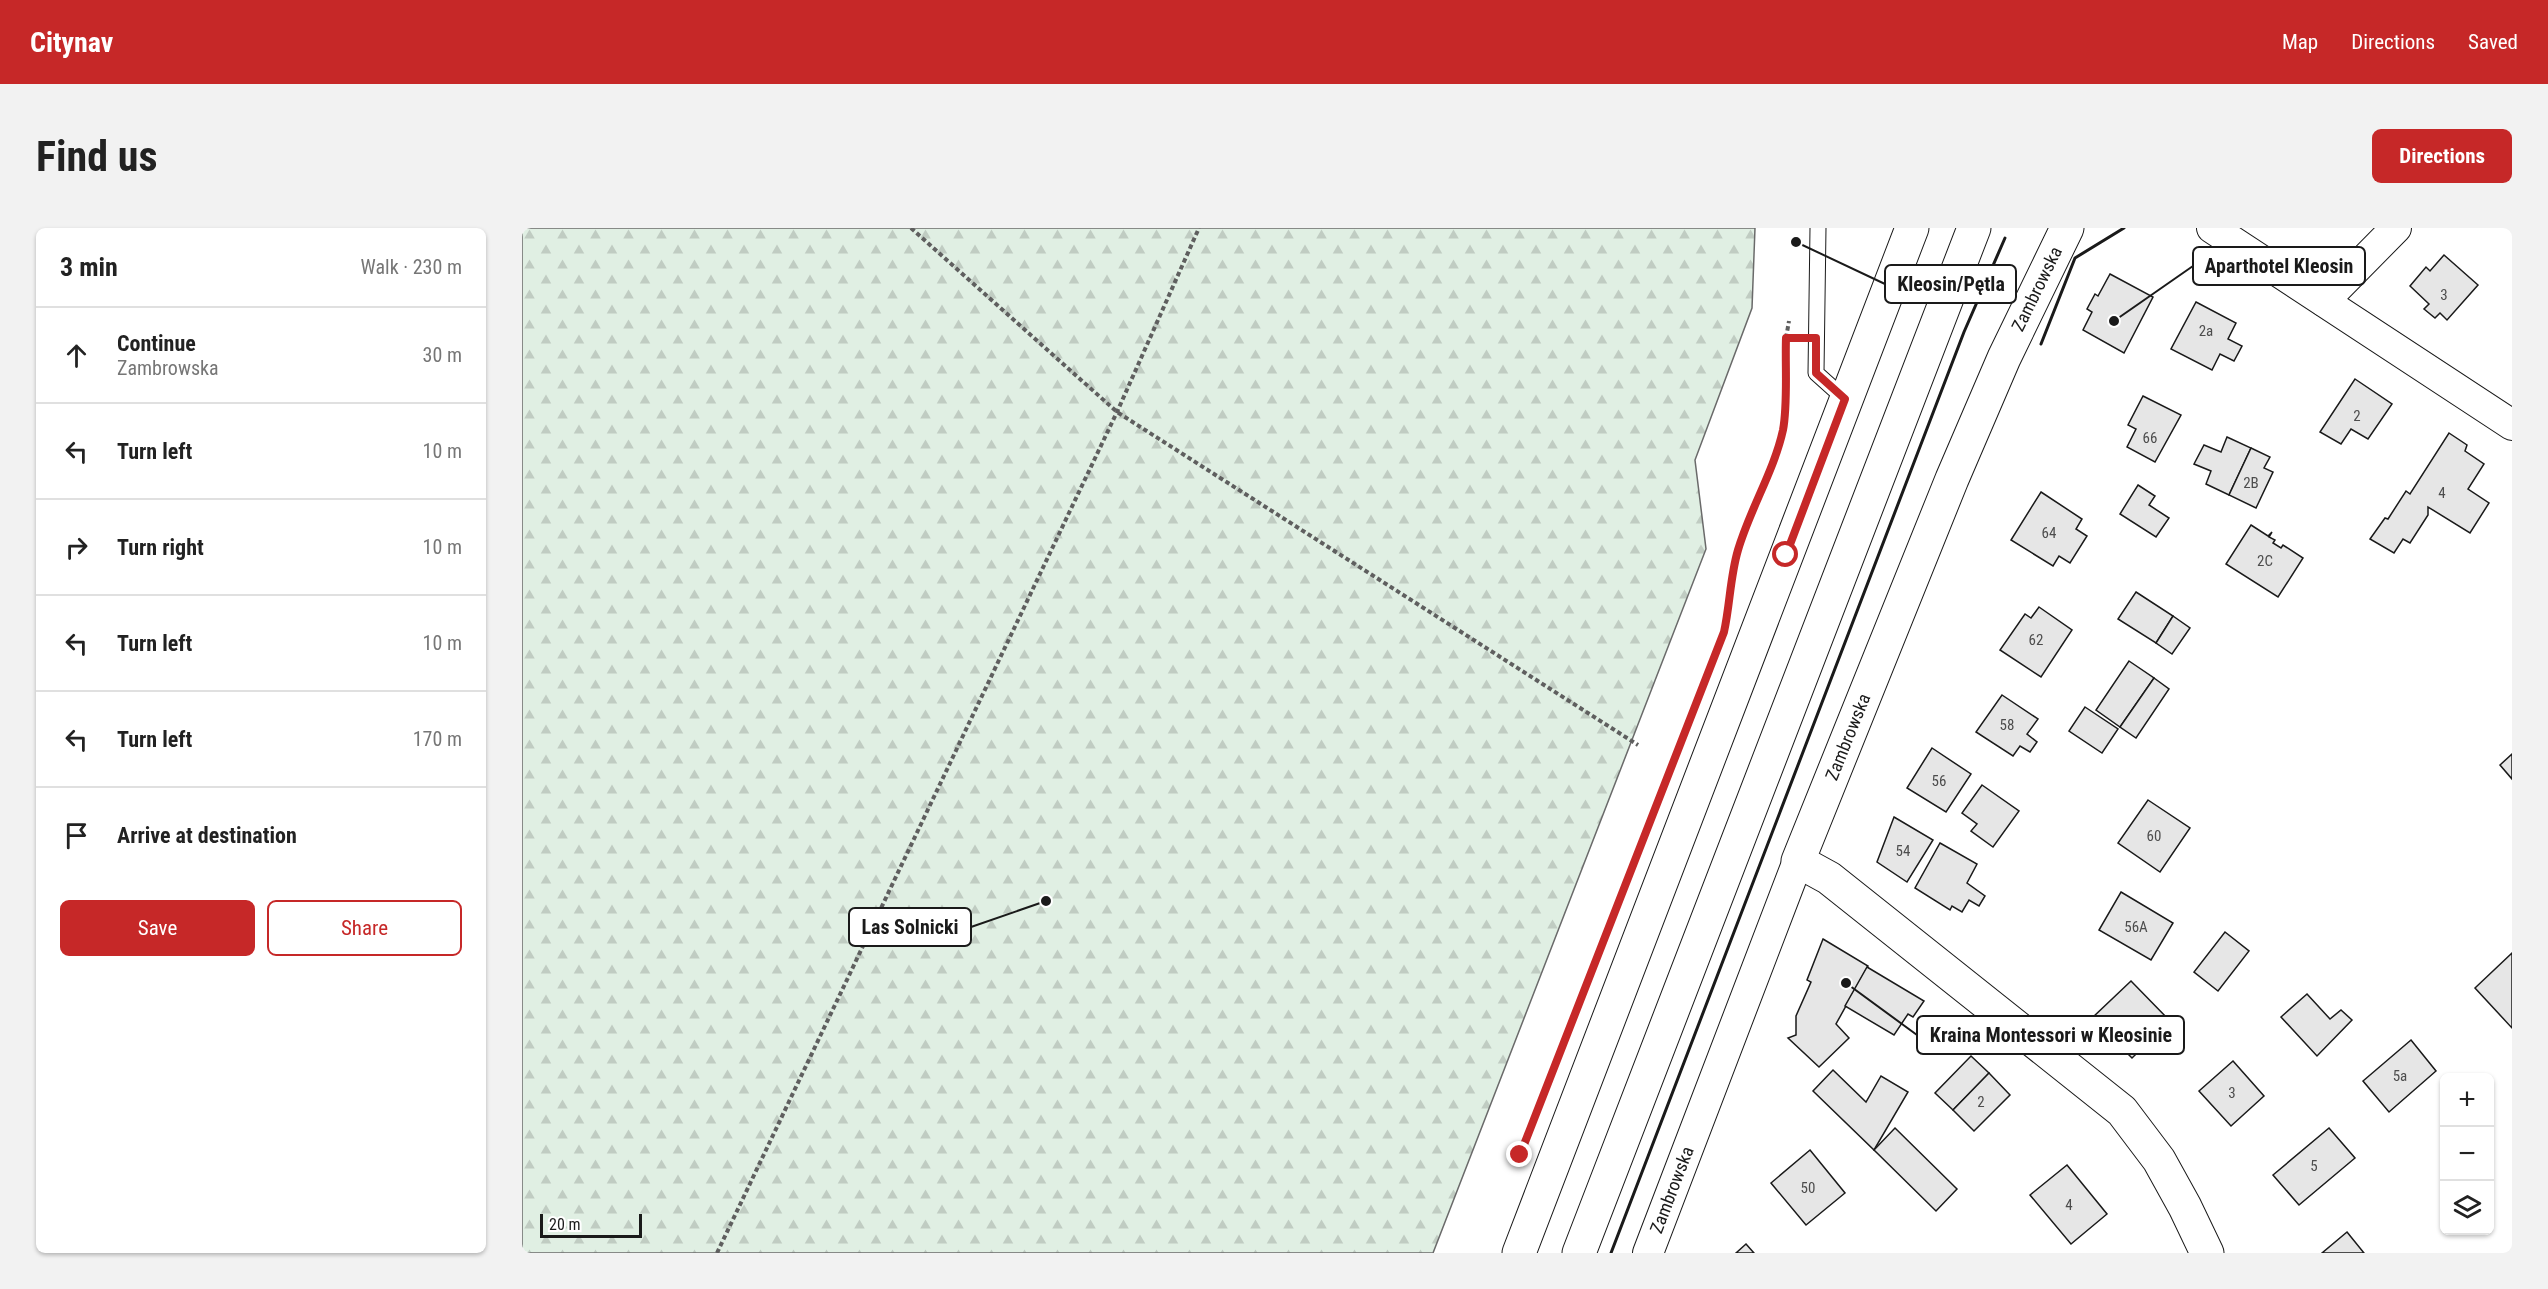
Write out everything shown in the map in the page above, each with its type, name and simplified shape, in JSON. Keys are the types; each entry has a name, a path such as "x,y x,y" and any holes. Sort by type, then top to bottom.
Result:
{"main road":[{"path":"1519,1253 1912,228"},
{"path":"1579,1253 1974,228"},
{"name":"Zambrowska","path":"1798,861 1952,479 2004,358 2067,228"},
{"path":"1798,861 1828,878 2122,1111 2159,1160 2207,1253"}],"street":[{"path":"2212,228 2512,425"},
{"path":"2324,301 2396,228"},
{"name":"Zambrowska","path":"1648,1253 1798,861"}],"lane":[{"path":"1818,228 1816,373 1845,399"}],"path":[{"path":"911,228 1117,412 1638,745"},
{"path":"717,1253 1117,412 1199,228"},
{"path":"1727,618 1731,576 1738,551 1750,512 1775,456 1783,428 1786,338 1816,338"}],"green space":[{"path":"522,228 1755,228 1752,308 1695,460 1706,549 1433,1253 522,1253"}],"building":[{"path":"2444,255 2478,285 2447,320 2440,313 2435,318 2424,309 2429,304 2410,286 2426,267 2430,271"},
{"path":"2110,274 2153,297 2124,353 2083,330 2092,312 2087,309 2095,294 2098,296"},
{"path":"2196,302 2236,323 2228,339 2242,346 2234,361 2220,354 2212,370 2171,349"},
{"path":"2355,379 2392,404 2368,439 2351,429 2341,444 2320,432"},
{"path":"2143,396 2181,415 2155,462 2127,447 2136,429 2128,425"},
{"path":"2449,433 2467,445 2465,451 2484,464 2468,489 2489,503 2470,533 2428,507 2428,515 2410,543 2403,539 2394,553 2370,539 2385,518 2388,519 2406,491 2410,494"},
{"path":"2227,437 2251,448 2229,495 2206,484 2211,471 2194,464 2204,445 2221,452"},
{"path":"2251,448 2270,457 2264,468 2273,472 2256,508 2229,495"},
{"path":"2138,485 2155,496 2149,505 2169,518 2156,537 2120,514"},
{"path":"2041,492 2082,519 2076,529 2087,536 2070,563 2059,556 2053,566 2011,540"},
{"path":"2251,525 2268,536 2272,532 2269,537 2275,540 2273,543 2281,548 2283,545 2303,558 2278,597 2226,564"},
{"path":"2136,592 2173,616 2156,643 2118,619"},
{"path":"2039,607 2072,630 2041,677 2000,650 2025,614 2031,618"},
{"path":"2173,616 2190,628 2172,654 2156,643"},
{"path":"2129,661 2154,678 2120,727 2096,710"},
{"path":"2154,678 2169,689 2136,738 2120,727"},
{"path":"2002,695 2038,719 2027,734 2037,742 2030,752 2020,746 2013,756 1976,732"},
{"path":"2085,707 2118,729 2102,753 2069,731"},
{"path":"1932,748 1971,774 1946,812 1907,788"},
{"path":"2512,754 2512,779 2500,765"},
{"path":"1982,785 2019,811 1993,847 1971,831 1977,824 1962,813"},
{"path":"2148,800 2190,828 2160,872 2118,843"},
{"path":"1894,817 1933,840 1907,882 1877,862"},
{"path":"1940,843 1977,864 1967,883 1985,896 1979,906 1969,900 1962,912 1952,906 1950,910 1915,888"},
{"path":"2121,892 2173,923 2151,960 2099,930"},
{"path":"2225,932 2249,951 2218,991 2194,972"},
{"path":"1823,939 1868,966 1836,1024 1849,1038 1819,1067 1788,1038 1796,1035 1796,1016 1811,982 1807,980"},
{"path":"2512,953 2512,1028 2475,988"},
{"path":"1867,967 1924,1001 1913,1017 1908,1014 1894,1035 1845,1006"},
{"path":"2131,981 2170,1021 2132,1058 2092,1018"},
{"path":"2307,994 2330,1019 2341,1010 2352,1020 2317,1056 2281,1017"},
{"path":"2411,1040 2436,1071 2389,1112 2363,1081"},
{"path":"1971,1056 1989,1073 1953,1110 1935,1093"},
{"path":"2233,1061 2264,1096 2231,1126 2199,1091"},
{"path":"1833,1070 1866,1102 1881,1076 1908,1092 1874,1150 1813,1091"},
{"path":"1989,1073 2010,1095 1974,1131 1953,1110"},
{"path":"1895,1128 1957,1189 1936,1211 1874,1150"},
{"path":"2329,1128 2355,1158 2299,1205 2273,1175"},
{"path":"1810,1150 1845,1193 1806,1225 1771,1183"},
{"path":"2067,1165 2107,1214 2071,1244 2030,1195"},
{"path":"2347,1232 2364,1253 2322,1253"},
{"path":"1746,1244 1754,1253 1736,1253"}],"wall":[{"path":"2041,344 2075,258 2124,228"},
{"path":"1611,1253 1964,332 2005,238"}],"place":[{"name":"Kleosin/Pętla","path":"1796,242"},
{"name":"Aparthotel Kleosin","path":"2114,321"},
{"name":"Las Solnicki","path":"1046,901"},
{"name":"Kraina Montessori w Kleosinie","path":"1846,983"}],"route":[{"path":"1520,1155 1724,632 1731,576 1738,551 1750,512 1775,456 1783,428 1786,338 1816,338 1816,373 1845,399 1786,555"}]}
